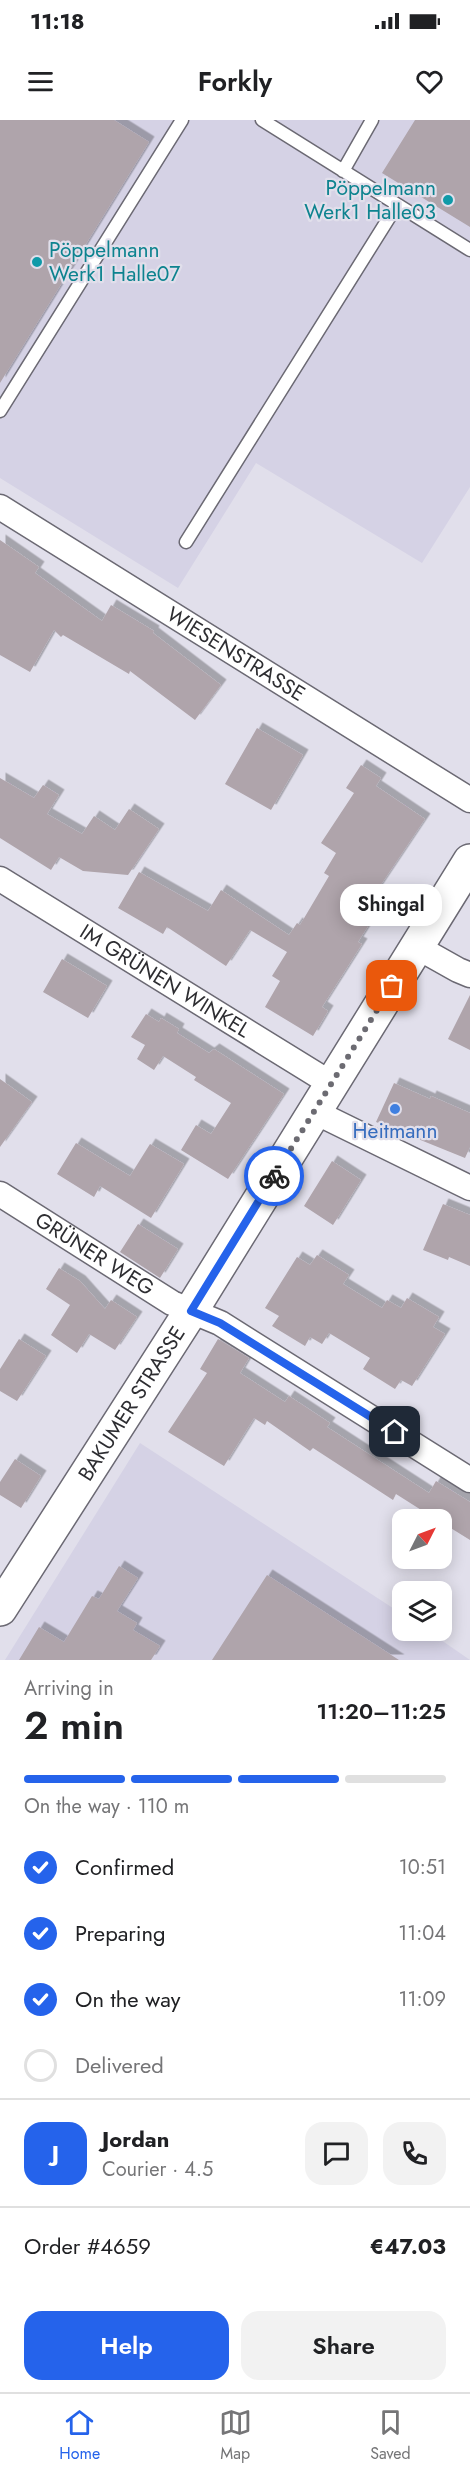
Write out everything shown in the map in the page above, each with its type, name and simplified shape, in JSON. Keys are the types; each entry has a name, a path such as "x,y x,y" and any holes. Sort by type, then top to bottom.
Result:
{"main road":[{"name":"BAKUMER STRASSE","path":"0,1609 191,1311 470,861"}],"street":[{"name":"WIESENSTRASSE","path":"0,507 470,800"},
{"name":"IM GRÜNEN WINKEL","path":"0,879 322,1097 470,1188"},
{"path":"417,947 470,975"},
{"name":"GRÜNER WEG","path":"0,1194 171,1303 220,1323 470,1480"}],"lane":[{"path":"0,411 182,120"},
{"path":"262,120 470,250"},
{"path":"343,171 372,120"},
{"path":"186,542 397,205"}],"shaded area":[{"path":"0,120 470,120 470,487 422,563 256,463 178,588 0,478"},
{"path":"140,1443 392,1607 392,1641 442,1641 470,1660 5,1660"}],"building":[{"name":"Pöppelmann Werk1 Halle07","path":"0,120 114,120 149,142 0,383"},
{"name":"Pöppelmann Werk1 Halle03","path":"415,120 470,120 470,227 382,173"},
{"path":"0,540 39,567 35,573 102,621 111,605 154,631 153,633 221,685 195,720 130,671 129,674 63,635 61,637 54,630 30,672 0,655"},
{"path":"257,728 303,755 271,810 225,784"},
{"path":"361,765 381,778 376,786 425,819 370,901 380,907 358,942 362,944 322,1007 328,1011 313,1036 265,1007 280,981 272,976 287,952 250,930 226,966 167,927 163,934 118,908 139,872 208,911 221,890 289,935 297,923 300,925 329,876 324,873 336,853 321,843 354,793 346,788"},
{"path":"0,778 34,798 43,785 59,795 47,814 82,834 94,816 115,830 129,809 159,829 128,875 83,871 59,857 51,870 0,838"},
{"path":"62,959 107,986 88,1018 43,992"},
{"path":"470,995 470,1050 448,1039"},
{"path":"146,1014 159,1022 161,1018 179,1029 177,1033 209,1053 214,1049 284,1094 228,1179 181,1150 196,1125 211,1134 231,1103 194,1080 196,1077 163,1056 154,1070 137,1059 145,1045 131,1037"},
{"path":"0,1079 32,1102 0,1147"},
{"path":"394,1083 470,1113 470,1147 465,1158 376,1122"},
{"path":"76,1143 130,1176 150,1144 184,1164 151,1218 100,1186 94,1197 57,1174"},
{"path":"332,1161 361,1180 333,1225 304,1206"},
{"path":"443,1204 470,1215 470,1266 423,1250"},
{"path":"138,1224 178,1249 160,1278 120,1252"},
{"path":"317,1255 349,1275 343,1284 382,1308 387,1300 401,1308 407,1298 439,1317 433,1327 445,1334 412,1386 401,1380 395,1389 363,1369 370,1358 329,1333 322,1344 310,1337 305,1346 272,1326 279,1316 265,1308 297,1257 310,1265"},
{"path":"59,1268 80,1281 105,1309 111,1300 137,1317 115,1350 89,1334 77,1353 51,1335 70,1305 46,1289"},
{"path":"19,1339 46,1356 17,1401 0,1391 0,1369"},
{"path":"218,1339 249,1358 240,1373 285,1402 289,1396 330,1423 327,1427 429,1493 436,1481 470,1502 470,1540 452,1529 452,1509 420,1509 396,1494 393,1500 313,1448 310,1451 267,1421 265,1425 254,1418 224,1466 168,1432 207,1373 200,1369"},
{"path":"15,1459 41,1476 21,1508 0,1495 0,1482"},
{"path":"119,1566 138,1578 117,1611 137,1623 133,1630 160,1646 151,1660 19,1660 39,1627 64,1642 92,1596 99,1599"},
{"path":"267,1575 399,1660 212,1660"}],"way so far":[{"path":"274,1176 392,986"}],"place":[{"name":"Pöppelmann Werk1 Halle03","path":"448,200"},
{"name":"Pöppelmann Werk1 Halle07","path":"37,262"},
{"name":"Shingal","path":"392,986"},
{"name":"Heitmann","path":"395,1109"}],"route":[{"path":"274,1176 191,1311 220,1323 395,1432"}]}
